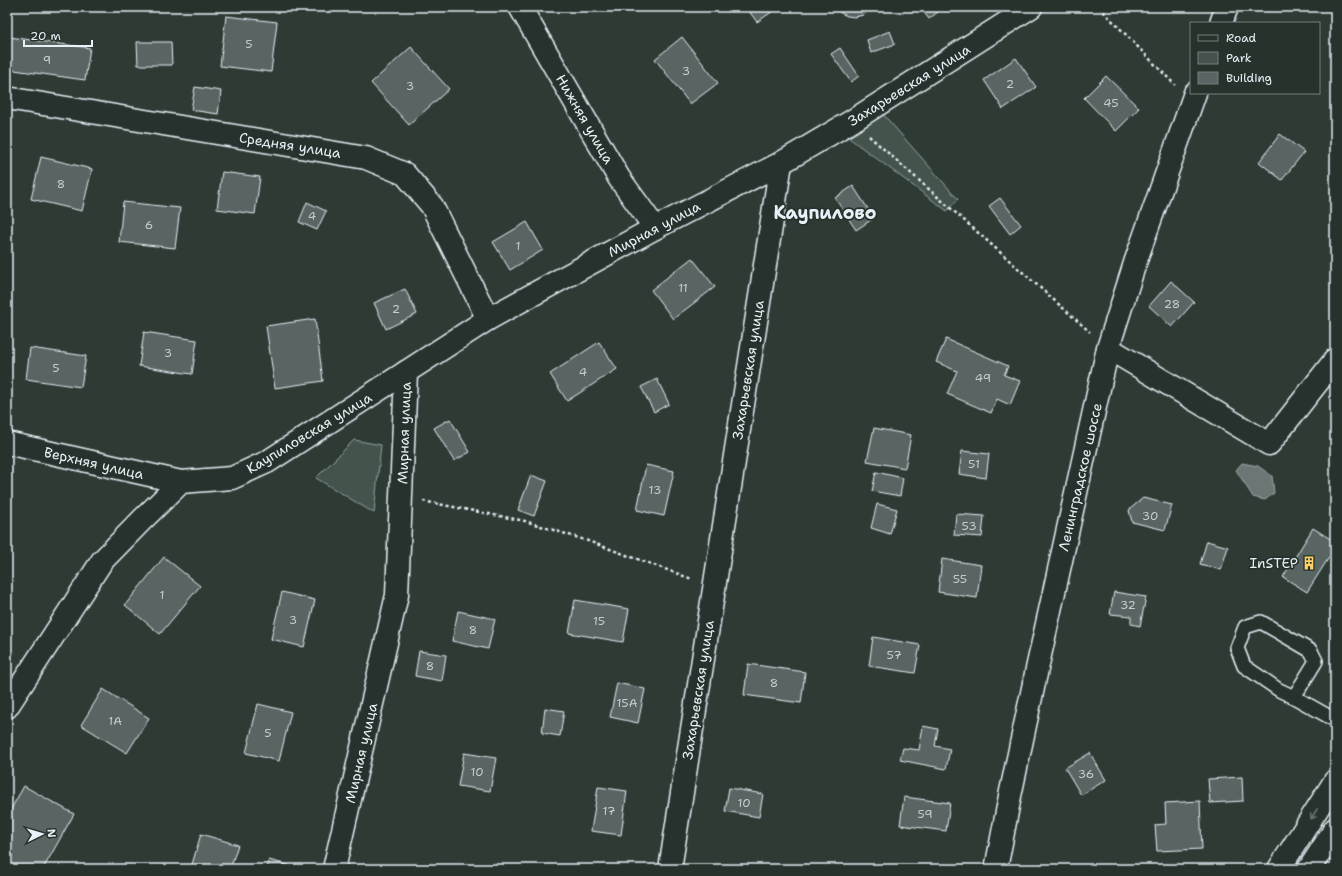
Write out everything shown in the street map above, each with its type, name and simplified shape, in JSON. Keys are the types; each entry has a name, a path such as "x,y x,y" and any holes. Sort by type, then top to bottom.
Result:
{"street":[{"name":"Нижняя улица","path":"520,7 619,178 655,228"},
{"name":"Захарьевская улица","path":"670,869 781,163 852,121 1031,7"},
{"path":"1221,22 1227,7"},
{"name":"Средняя улица","path":"7,98 366,158 405,174 432,206 488,319"},
{"name":"Ленинградское шоссе","path":"996,869 1030,699 1108,348 1135,264 1193,98"},
{"name":"Мирная улица","path":"334,869 397,595 406,372 488,319 655,228 781,163"},
{"path":"1108,348 1269,444 1335,360"},
{"name":"Каупиловская улица","path":"181,482 232,478 267,462 406,372"},
{"name":"Верхняя улица","path":"7,443 181,482"},
{"path":"7,707 102,561 181,482"},
{"path":"1279,869 1335,781"},
{"path":"1310,869 1335,829"}],"lane":[{"path":"1294,697 1316,662 1311,651 1261,622 1245,627 1237,648 1244,666 1279,690 1335,720"}],"path":[{"path":"1099,7 1168,76 1193,98"},
{"path":"852,121 1108,348"},
{"path":"401,496 525,522 588,541 714,587"}],"green space":[{"path":"882,113 958,199 947,211 845,135"},
{"path":"354,440 381,445 374,513 316,478"}],"shaded area":[{"path":"1242,463 1258,466 1272,476 1274,493 1265,500 1253,497 1236,470"}],"building":[{"path":"746,7 775,7 776,9 757,22"},
{"path":"836,7 871,7 863,15 855,17 847,16 839,12"},
{"path":"920,7 944,7 929,19"},
{"path":"226,16 277,22 271,72 220,66"},
{"path":"890,31 895,44 871,53 867,40"},
{"path":"9,37 90,48 85,80 7,69"},
{"path":"682,37 718,83 690,104 655,59"},
{"path":"137,42 171,42 172,65 138,65"},
{"path":"411,47 449,89 409,125 371,83"},
{"path":"840,48 859,76 851,82 831,54"},
{"path":"1016,58 1036,87 1003,109 984,80"},
{"path":"1106,76 1139,108 1116,131 1084,98"},
{"path":"195,87 221,91 218,114 191,110"},
{"path":"1280,134 1304,152 1282,180 1259,162"},
{"path":"41,157 92,169 82,211 31,199"},
{"path":"222,172 260,177 255,214 217,209"},
{"path":"853,186 874,218 856,230 835,198"},
{"path":"1000,198 1021,225 1010,234 989,206"},
{"path":"123,202 180,208 175,248 119,242"},
{"path":"307,202 326,211 317,230 299,222"},
{"path":"527,222 543,250 510,270 493,242"},
{"path":"692,258 715,287 673,319 651,290"},
{"path":"1171,281 1194,302 1172,327 1149,306"},
{"path":"405,289 417,314 386,329 374,303"},
{"path":"315,319 323,381 275,388 266,326"},
{"path":"144,332 197,340 192,374 139,366"},
{"path":"946,339 1008,366 1004,375 1020,381 1010,405 997,399 991,413 947,394 957,371 936,362"},
{"path":"599,342 617,369 567,401 550,374"},
{"path":"30,348 86,356 81,387 26,379"},
{"path":"657,379 669,404 654,412 641,387"},
{"path":"450,419 470,452 454,461 434,428"},
{"path":"874,428 911,435 905,468 867,461"},
{"path":"962,451 989,454 986,478 959,474"},
{"path":"646,465 674,471 664,516 637,510"},
{"path":"876,472 903,478 900,496 872,491"},
{"path":"531,475 547,481 534,516 518,510"},
{"path":"1143,498 1172,505 1165,530 1132,522 1129,510"},
{"path":"877,504 897,509 890,534 871,528"},
{"path":"956,514 984,516 982,537 954,535"},
{"name":"InSTEP","path":"1313,528 1335,542 1335,548 1307,592 1283,577"},
{"path":"1207,541 1228,547 1221,570 1200,564"},
{"path":"164,557 200,586 160,634 125,605"},
{"path":"942,559 981,565 977,598 938,592"},
{"path":"282,592 315,600 304,647 271,639"},
{"path":"1114,592 1146,597 1140,626 1131,624 1131,616 1110,614"},
{"path":"575,600 629,609 623,642 569,633"},
{"path":"458,611 495,619 488,649 452,641"},
{"path":"873,637 920,645 915,673 869,666"},
{"path":"419,651 446,655 442,681 415,676"},
{"path":"748,664 805,672 801,703 744,695"},
{"path":"617,683 645,689 638,723 610,717"},
{"path":"103,689 149,718 127,753 81,725"},
{"path":"258,704 291,712 279,761 246,753"},
{"path":"545,708 564,711 560,736 542,733"},
{"path":"923,726 938,729 935,746 950,749 946,769 900,760 903,748 919,750"},
{"path":"464,753 496,758 490,791 458,786"},
{"path":"1090,753 1106,780 1081,795 1065,768"},
{"path":"1242,777 1243,801 1210,803 1208,779"},
{"path":"24,786 74,814 43,869 16,869 7,864 7,816"},
{"path":"598,787 627,791 621,835 591,831"},
{"path":"729,788 763,794 759,817 725,811"},
{"path":"904,797 950,803 946,831 900,825"},
{"path":"1200,801 1202,849 1157,851 1155,825 1166,824 1165,803"},
{"path":"201,834 238,845 230,869 191,868"},
{"path":"269,860 291,866 291,869 267,869"}],"place":[{"name":"InSTEP","path":"1309,563"}],"district":[{"name":"Каупилово","path":"825,213"}]}
